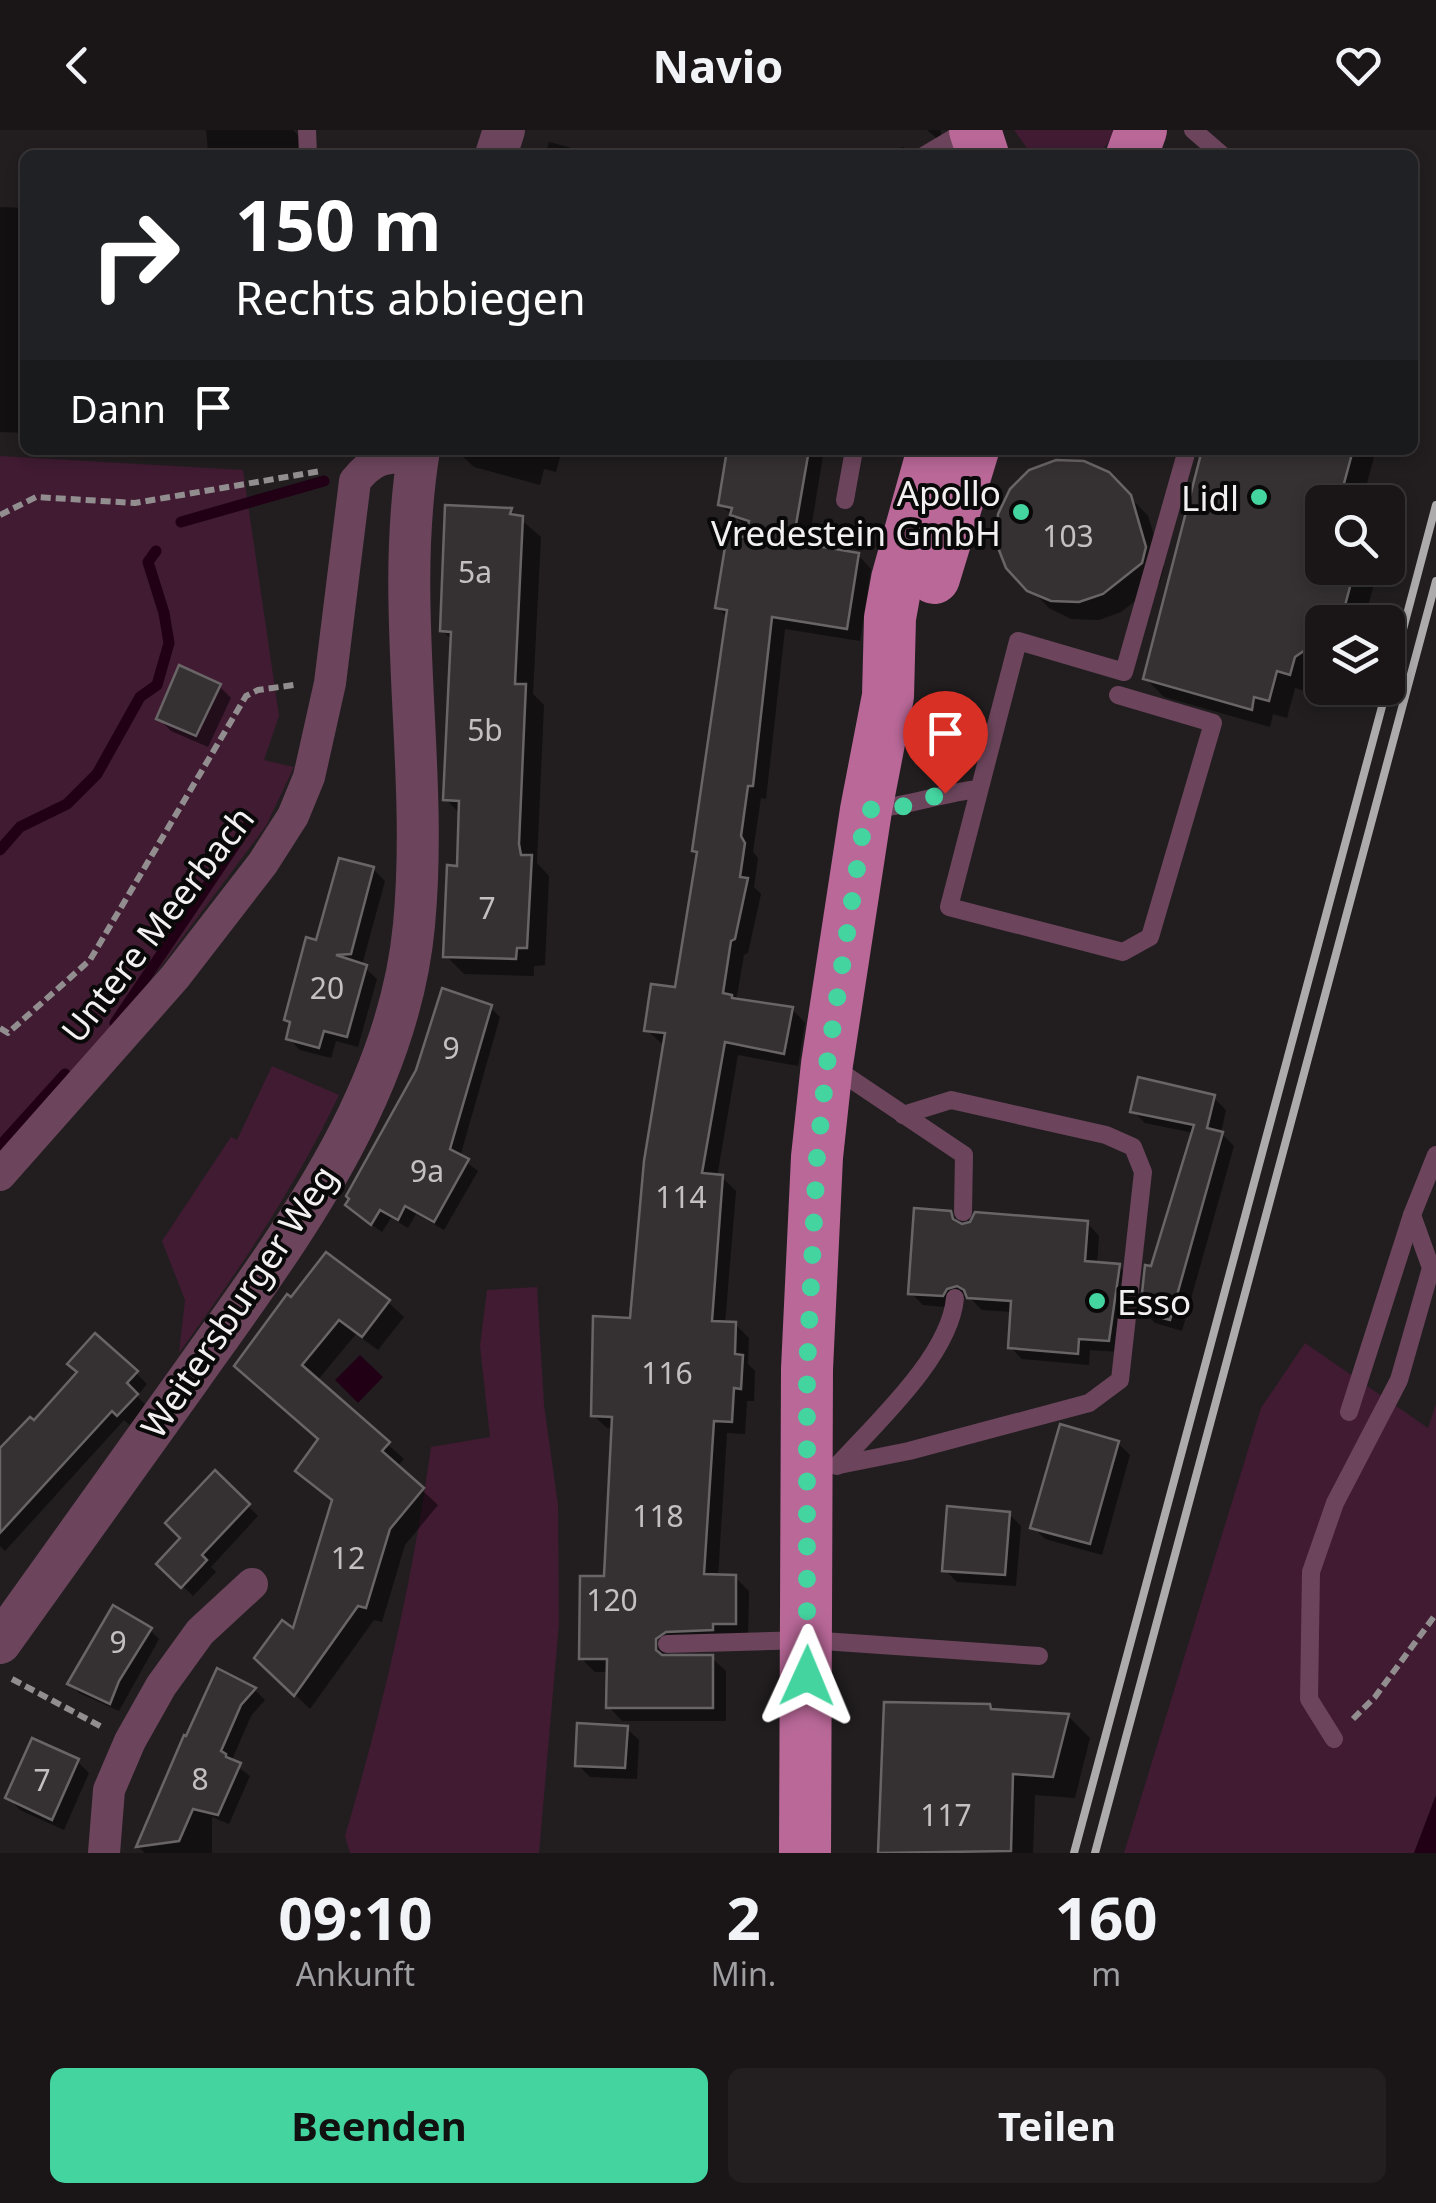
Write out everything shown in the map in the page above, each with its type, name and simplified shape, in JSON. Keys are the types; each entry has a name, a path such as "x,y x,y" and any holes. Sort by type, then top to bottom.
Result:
{"main road":[{"path":"805,1853 808,1640 824,1483 807,1369 817,1157 827,1064 866,810 888,696 890,618 932,455"},
{"path":"888,696 930,590 970,455"}],"street":[{"path":"367,456 401,455"},
{"name":"Weitersburger Weg","path":"0,1643 286,1242 353,1126 390,1038 409,964 416,880 407,570 418,455"},
{"name":"Untere Meerbach","path":"0,1176 174,977 262,863 292,816 309,777 330,683 355,482 367,456"},
{"path":"104,1853 109,1790 130,1742 161,1686 200,1632 252,1584"}],"lane":[{"path":"933,150 967,130"},
{"path":"1193,130 1216,150"},
{"path":"846,500 853,455"},
{"path":"1118,695 1213,723 1150,938 1124,952 948,906 1018,641 1124,672 1186,455"},
{"path":"866,810 906,806 945,793 979,789"},
{"path":"827,1064 964,1155 962,1212"},
{"path":"824,1483 909,1451 1088,1403 1120,1380 1142,1172 1133,1147 1106,1135 950,1100 903,1114"},
{"path":"1349,1412 1412,1215 1436,1155"},
{"path":"1334,1739 1309,1699 1311,1572 1334,1503 1399,1380 1431,1268 1412,1215"},
{"path":"824,1483 912,1386 954,1316 955,1298"},
{"path":"667,1644 808,1640 1039,1656"}],"path":[{"path":"0,516 36,497 135,503 367,456"},
{"path":"0,1028 8,1033 90,960 246,696 276,687 330,683"},
{"path":"1334,1739 1376,1697 1436,1614"},
{"path":"0,1673 130,1742"}],"shaded area":[{"path":"1014,130 1117,130 1103,150 1028,150"},
{"path":"0,456 243,470 279,716 264,760 294,767 266,826 153,977 0,1156"},
{"path":"272,1066 339,1095 265,1228 179,1353 185,1300 162,1241 231,1137 237,1140"},
{"path":"537,1287 544,1405 558,1505 559,1623 539,1853 350,1853 345,1836 396,1643 431,1447 490,1437 480,1346 487,1290"},
{"path":"1305,1343 1428,1428 1436,1404 1436,1795 1414,1853 1124,1853 1261,1408"},
{"path":"360,1355 383,1377 358,1403 335,1380"},
{"path":"1436,1795 1436,1853 1414,1853"}],"building":[{"path":"726,455 808,455 793,542 859,553 847,629 772,617 753,786 748,786 741,836 745,843 740,877 748,878 735,939 731,941 723,993 732,998 793,1007 784,1054 725,1042 702,1173 723,1175 712,1321 736,1322 735,1354 743,1355 741,1389 734,1388 732,1422 714,1421 704,1574 736,1575 736,1624 713,1624 713,1630 666,1632 656,1639 656,1650 662,1655 713,1655 713,1708 606,1708 607,1659 579,1659 580,1576 604,1576 612,1417 591,1416 593,1316 630,1318 644,1161 665,1033 644,1031 651,984 675,987 697,852 692,851 727,610 715,608 727,535 745,537 749,521 730,515 732,508 718,505"},
{"path":"1201,455 1352,455 1344,485 1305,485 1305,585 1350,585 1345,605 1305,605 1305,650 1295,657 1290,675 1277,671 1269,701 1254,697 1252,710 1143,679"},
{"path":"1056,460 1084,461 1109,472 1131,495 1146,547 1142,563 1103,594 1079,602 1051,601 1027,591 1006,568 997,545 998,514 1010,489 1029,470"},
{"path":"445,505 512,508 510,514 523,516 515,684 526,684 519,844 521,855 532,855 527,948 517,948 516,959 443,957 447,865 457,866 459,801 443,800 451,632 440,631"},
{"path":"179,665 221,684 196,736 156,719"},
{"path":"339,858 374,867 351,954 336,955 367,965 347,1037 324,1031 319,1048 286,1039 290,1022 284,1020 306,937 316,940"},
{"path":"442,988 492,1005 450,1149 469,1159 434,1222 405,1206 398,1220 380,1210 371,1225 345,1205 349,1199 346,1196 416,1070"},
{"path":"1138,1077 1215,1095 1207,1128 1223,1132 1170,1320 1140,1312 1145,1265 1151,1266 1194,1125 1130,1112"},
{"path":"914,1208 951,1211 953,1219 962,1224 970,1222 975,1212 1088,1221 1085,1261 1120,1264 1109,1341 1079,1339 1078,1354 1008,1348 1011,1301 967,1298 957,1286 947,1289 943,1296 908,1294"},
{"path":"326,1252 390,1300 362,1337 339,1320 302,1365 390,1442 382,1451 424,1488 390,1529 366,1608 358,1606 294,1696 254,1658 282,1620 293,1628 332,1500 295,1471 318,1439 234,1366 287,1294 291,1297"},
{"path":"95,1333 138,1371 127,1383 138,1394 117,1416 112,1411 0,1533 0,1448 30,1417 34,1420 77,1372 67,1364"},
{"path":"1060,1424 1119,1441 1090,1544 1030,1528"},
{"path":"215,1470 250,1504 202,1555 207,1560 181,1588 156,1564 180,1538 165,1523"},
{"path":"947,1506 1010,1512 1005,1575 942,1571"},
{"path":"113,1605 152,1628 119,1681 110,1704 67,1684"},
{"path":"217,1668 256,1688 241,1705 221,1751 241,1763 218,1815 193,1809 179,1841 136,1847 184,1735"},
{"path":"884,1702 990,1704 991,1709 1069,1714 1053,1777 1013,1774 1011,1851 878,1853"},
{"path":"577,1723 628,1726 625,1768 575,1766"},
{"path":"32,1738 79,1759 52,1820 5,1798"}],"waterway":[{"path":"181,522 324,481"},
{"path":"0,850 20,827 67,804 97,774 140,697 157,685 169,643 148,562 156,551"},
{"name":"Untere Meerbach","path":"115,1023 251,821"},
{"name":"Untere Meerbach","path":"0,1146 65,1074"}],"railway":[{"path":"1405,622 1436,505"},
{"path":"1095,1853 1436,581"},
{"path":"1074,1853 1382,705"}],"place":[{"name":"Lidl","path":"1259,497"},
{"name":"Apollo Vredestein GmbH","path":"1021,512"},
{"name":"Esso","path":"1097,1301"}],"route":[{"path":"807,1676 807,1369 817,1157 827,1064 866,810 906,806 945,793"}]}
